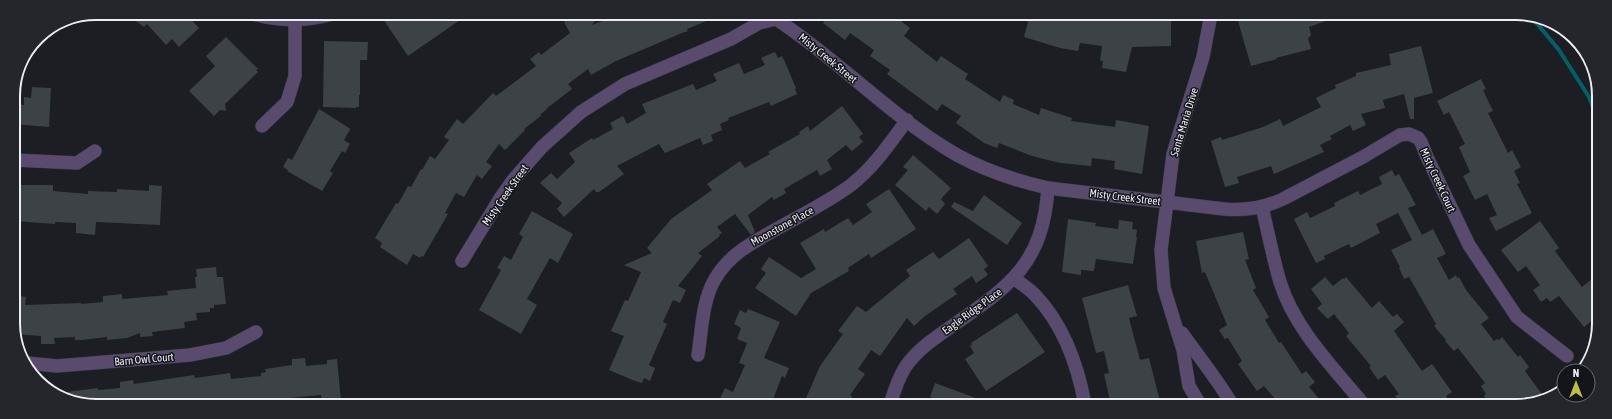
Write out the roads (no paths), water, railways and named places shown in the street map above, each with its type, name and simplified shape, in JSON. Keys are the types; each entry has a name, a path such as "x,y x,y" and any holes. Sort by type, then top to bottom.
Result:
{"street":[{"path":"285,20 302,20"},
{"name":"Misty Creek Street","path":"462,260 500,197 513,180 542,147 581,112 625,84 731,39 759,23 772,20"},
{"name":"Misty Creek Street","path":"778,20 800,35 888,107 940,144 977,165 1020,181 1048,188 1167,202"},
{"name":"Santa Maria Drive","path":"1197,399 1189,386 1183,350 1166,294 1162,269 1162,234 1173,154 1204,57 1210,20"},
{"path":"262,126 287,102 295,76 295,21"},
{"name":"Moonstone Place","path":"698,356 706,299 714,280 727,262 747,245 826,201 851,184 875,163 907,120"},
{"name":"Misty Creek Court","path":"1167,202 1237,210 1262,207 1283,199 1363,157 1400,135 1414,135 1421,142 1426,157 1469,245 1517,317 1567,356"},
{"path":"20,160 77,163 95,151"},
{"name":"Eagle Ridge Place","path":"892,399 901,374 914,356 932,340 994,297 1014,278 1030,255 1042,229 1048,188"},
{"path":"1262,207 1281,283 1294,312 1308,337 1359,399"},
{"path":"1014,278 1035,295 1058,326 1071,353 1084,399"},
{"name":"Santa Maria Drive","path":"1176,325 1219,382 1229,399"},
{"name":"Barn Owl Court","path":"32,364 57,366 190,355 226,348 256,332"}],"waterway":[{"path":"1536,23 1559,50 1589,97 1592,104"}]}
